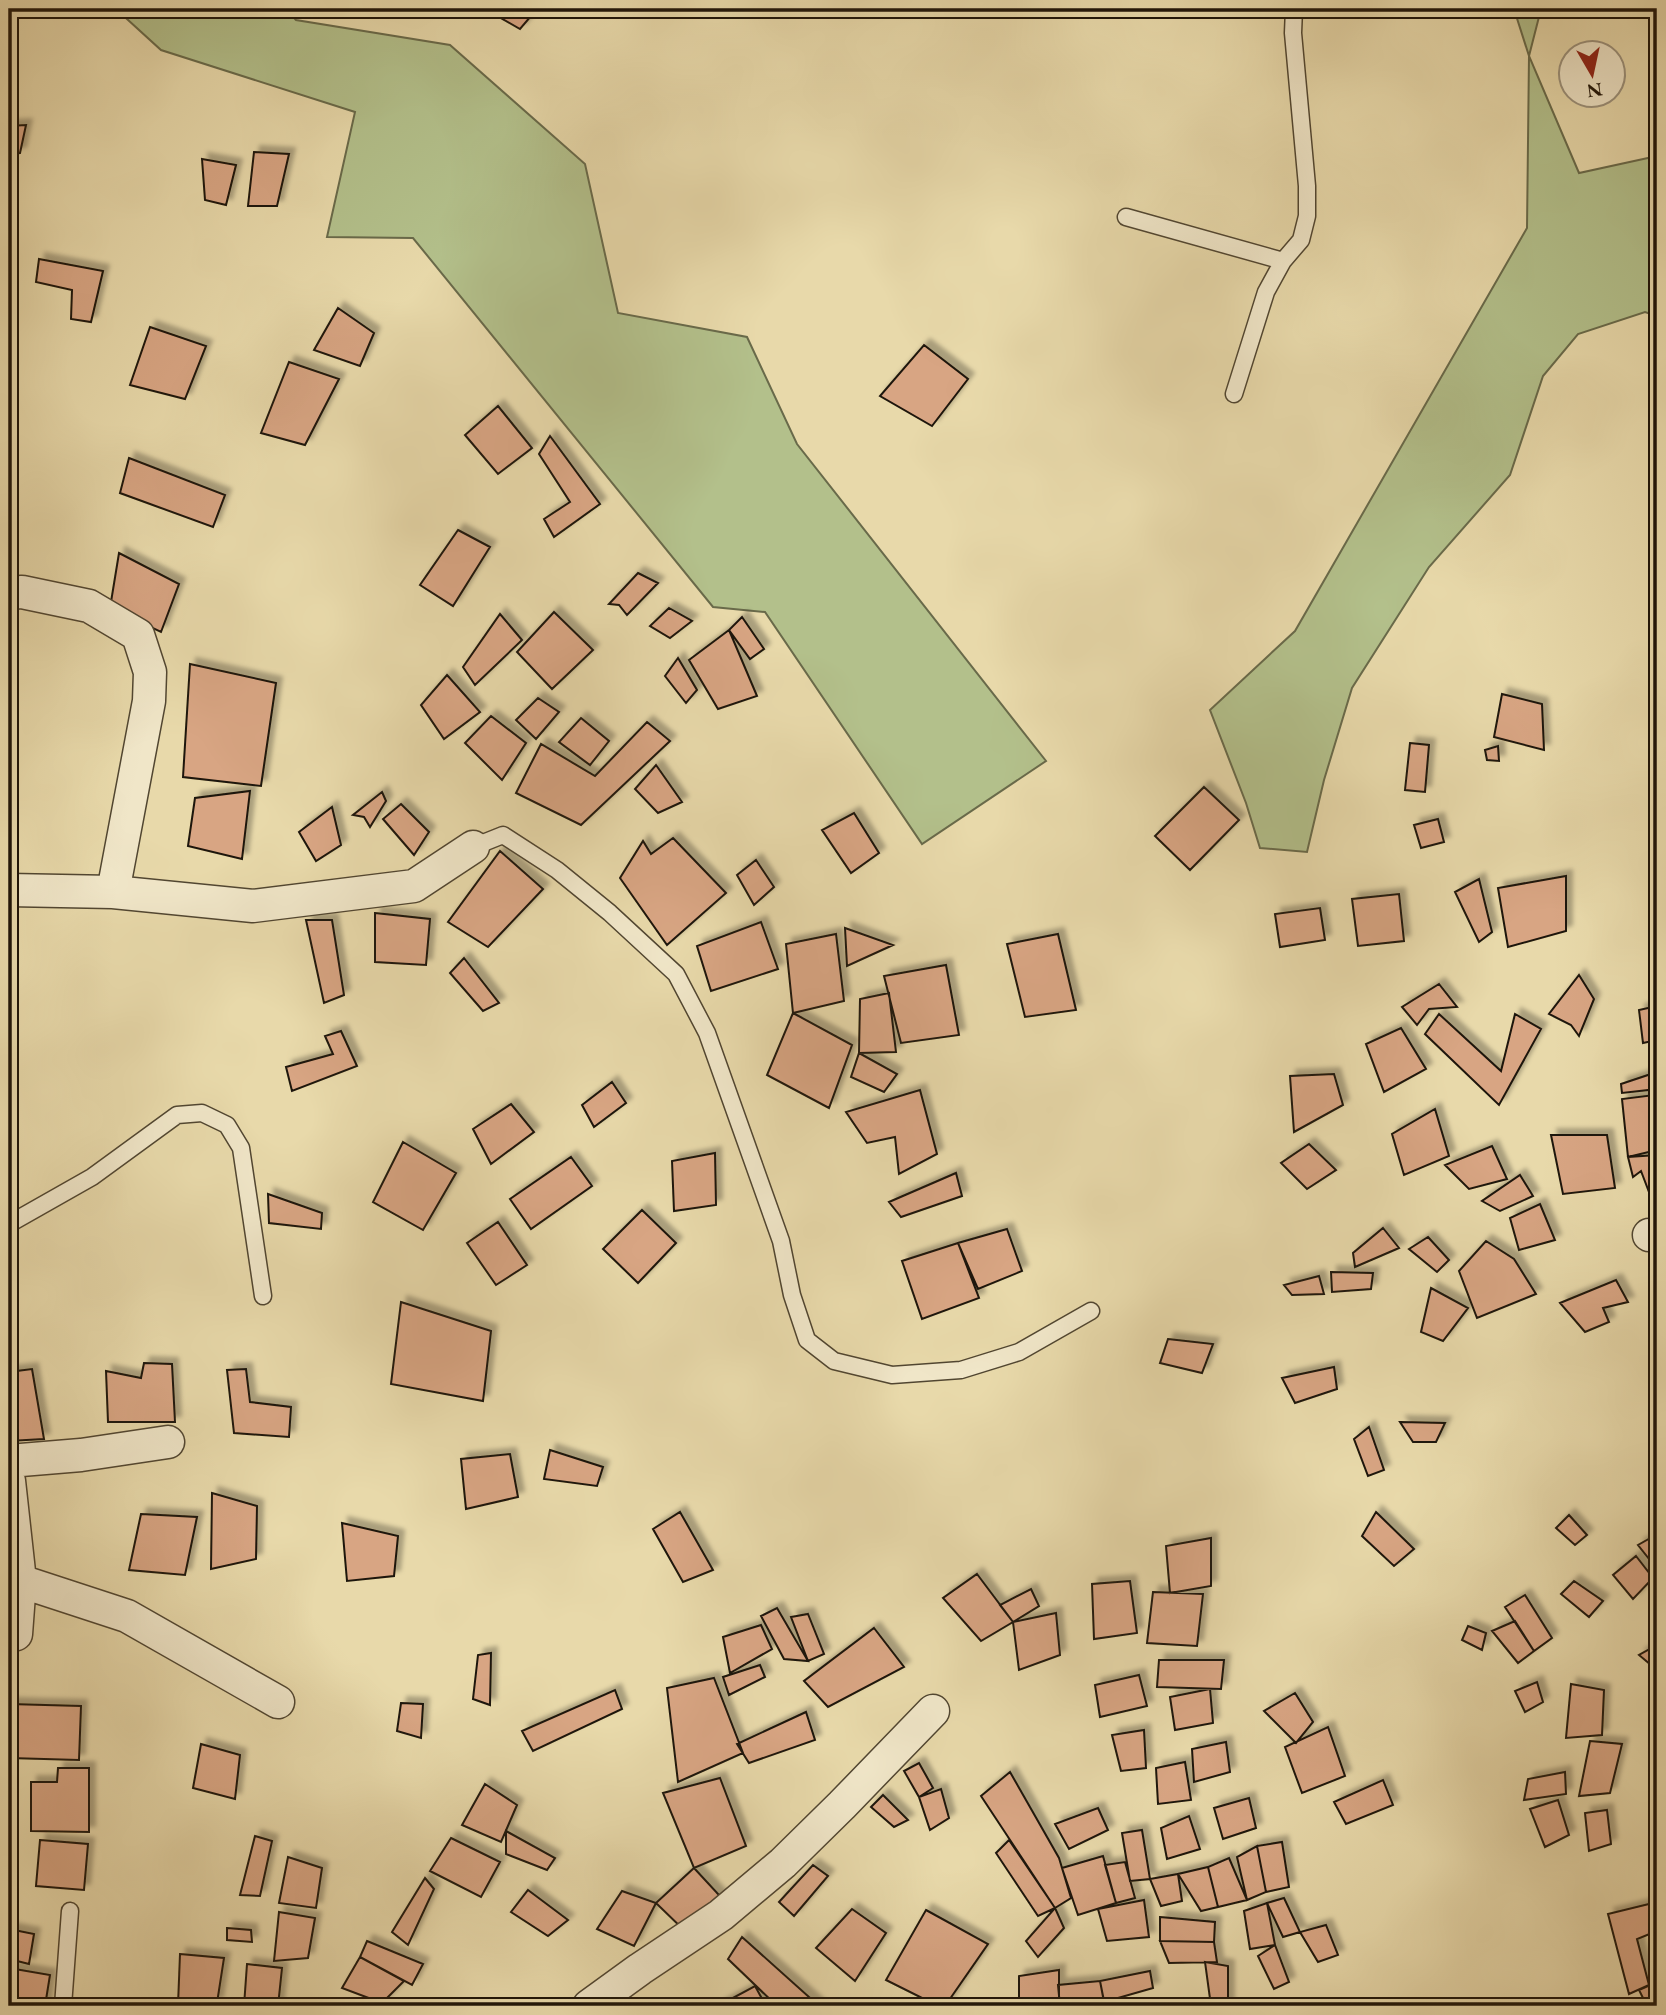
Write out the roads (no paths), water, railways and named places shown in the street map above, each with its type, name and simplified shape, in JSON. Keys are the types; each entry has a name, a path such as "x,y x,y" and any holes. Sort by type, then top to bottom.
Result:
{"street":[{"path":"9,593 22,592 89,606 138,635 150,672 149,701 113,892"},
{"path":"9,890 113,892 253,906 414,886 473,847"},
{"path":"9,1461 81,1455 168,1442"},
{"path":"9,1481 20,1581 16,1634"},
{"path":"20,1581 127,1616 278,1702"},
{"path":"589,2006 721,1915 783,1863 933,1711"}],"lane":[{"path":"1234,394 1266,292 1283,261 1301,240 1307,216 1307,186 1293,33 1294,9"},
{"path":"1126,217 1283,261"},
{"path":"473,847 503,835 557,870 676,974 707,1033 780,1241 792,1295 807,1340 834,1361 892,1375 961,1370 1019,1352 1091,1311"},
{"path":"9,1224 92,1177 177,1115 202,1113 227,1125 241,1148 263,1296"},
{"path":"63,2006 70,1911"}]}
